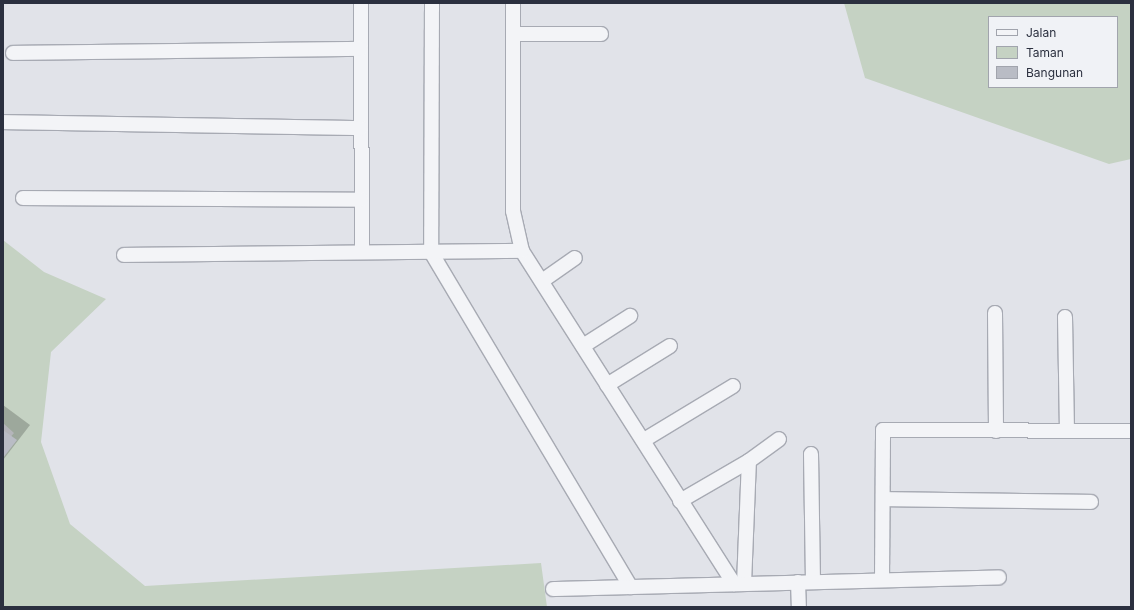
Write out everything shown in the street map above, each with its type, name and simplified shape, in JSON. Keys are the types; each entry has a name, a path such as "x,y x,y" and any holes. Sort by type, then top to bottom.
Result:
{"street":[{"path":"361,3 362,252"},
{"path":"432,3 431,252 631,587"},
{"path":"513,3 513,211 522,251 607,385 644,440 680,501 739,584"},
{"path":"513,34 602,34"},
{"path":"13,53 361,49"},
{"path":"3,122 361,128"},
{"path":"23,198 361,200"},
{"path":"124,255 522,251"},
{"path":"542,281 575,258"},
{"path":"995,314 996,431"},
{"path":"583,346 630,316"},
{"path":"1065,317 1067,431"},
{"path":"607,385 670,346"},
{"path":"644,440 733,386"},
{"path":"882,580 883,430 1131,431"},
{"path":"680,501 749,461 779,439"},
{"path":"810,454 813,582"},
{"path":"739,584 749,461"},
{"path":"883,499 1091,502"},
{"path":"553,589 999,577"},
{"path":"798,582 799,607"}],"green space":[{"path":"844,3 1131,3 1131,159 1109,164 865,78"},
{"path":"3,240 44,272 106,299 51,352 41,442 70,524 145,586 541,563 547,607 3,607 3,446 14,433 3,423"}],"building":[{"path":"3,430 17,440 3,458"}]}
